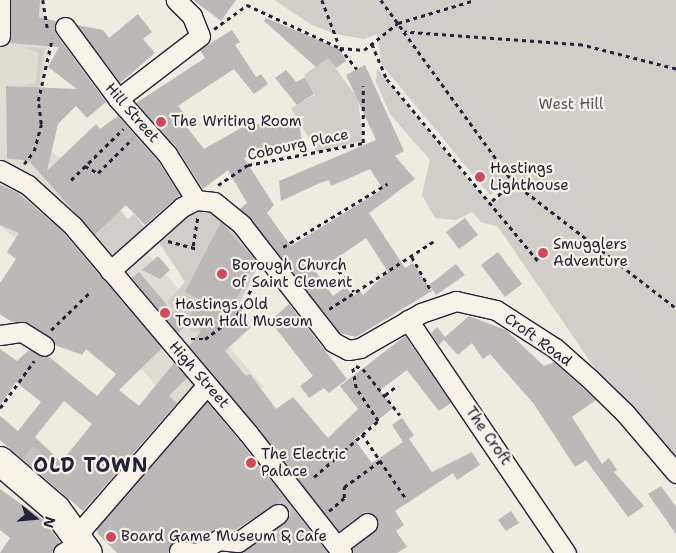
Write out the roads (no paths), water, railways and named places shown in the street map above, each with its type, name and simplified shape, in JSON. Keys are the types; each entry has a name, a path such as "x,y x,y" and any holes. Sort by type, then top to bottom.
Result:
{"highway":[{"path":"16,468 78,546"}],"street":[{"path":"0,0 0,36"},
{"path":"118,99 200,36 192,16 176,0"},
{"name":"Hill Street","path":"55,32 167,154 196,200"},
{"name":"High Street","path":"0,170 28,185 56,208 207,385 289,504 340,551"},
{"path":"110,271 182,207 196,200"},
{"name":"Croft Road","path":"196,200 214,202 242,225 314,320 350,358 360,348 408,320 441,305 456,301 496,310 555,348 625,413 676,473"},
{"name":"The Croft","path":"408,320 566,553"},
{"path":"0,335 22,332 44,346"},
{"path":"78,546 207,385"},
{"path":"179,551 198,553 218,540 238,542 289,504"},
{"path":"340,551 367,523"}],"tunnel":[{"path":"30,464 40,452"},
{"path":"278,514 291,502"}],"place":[{"name":"The Writing Room","path":"161,122"},
{"name":"Hastings Lighthouse","path":"480,177"},
{"name":"Smugglers Adventure","path":"543,253"},
{"name":"Borough Church of Saint Clement","path":"222,274"},
{"name":"Hastings Old Town Hall Museum","path":"165,313"},
{"name":"The Electric Palace","path":"251,463"},
{"name":"Board Game Museum & Cafe","path":"111,537"}],"district":[{"name":"OLD TOWN","path":"91,465"}],"park label":[{"name":"West Hill","path":"571,105"}]}
